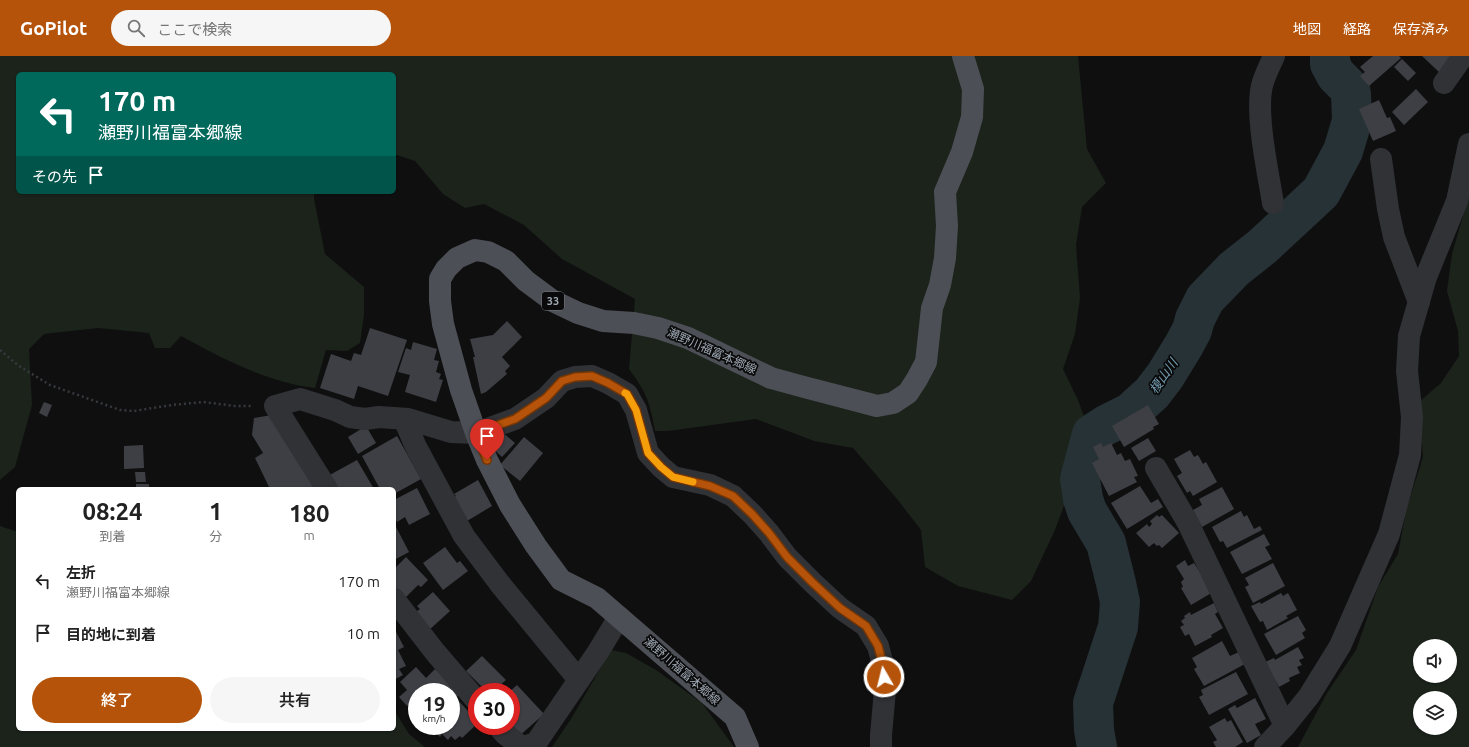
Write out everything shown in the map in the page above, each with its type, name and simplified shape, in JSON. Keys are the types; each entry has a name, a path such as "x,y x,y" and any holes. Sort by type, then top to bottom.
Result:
{"main road":[{"name":"瀬野川福富本郷線","path":"748,747 735,717 596,598 561,580 536,546 510,506 487,460 476,433 461,390 444,324 440,301 440,279 446,269 457,258 475,250 488,252 506,261 526,281 553,301 578,313 603,321 634,323 658,328 688,338 771,378 877,406 893,403 908,393 917,380 926,362 932,308 940,285 945,258 947,226 945,192 962,152 972,117 973,89 963,56"}],"street":[{"path":"1272,203 1260,119 1260,99 1262,82 1274,56"},
{"path":"1444,83 1463,56"},
{"path":"1264,747 1286,726 1309,696 1340,646 1389,534 1410,455 1412,417 1407,371 1409,336 1426,277 1457,201 1469,144"},
{"path":"1381,159 1388,209 1394,237 1419,302"},
{"path":"326,487 275,406 300,399 335,410 350,417 365,419 379,417 404,419 451,432 476,433 515,419 546,398 562,381 575,377 592,376 608,383 627,394 636,410 648,453 661,467 673,477 710,486 733,496 752,514 787,557 812,582 840,608 866,626 878,646 883,665 885,690 881,747"},
{"path":"404,419 416,447 464,536 500,584 579,680"},
{"path":"1156,468 1188,523 1286,726"},
{"path":"396,602 435,652 468,690"},
{"path":"506,735 523,747 536,743 598,652 619,617"}],"path":[{"path":"0,350 19,366 50,385 120,410 134,411 172,404 203,402 235,406 275,406"}],"shaded area":[{"path":"0,56 1078,56 1087,149 1106,183 1082,207 1076,245 1080,298 1075,334 1063,369 1078,400 1087,425 1082,457 1055,530 1031,581 1012,600 958,586 925,567 921,530 897,499 853,448 814,441 756,419 668,431 655,431 646,398 640,384 629,369 635,299 562,259 524,225 484,204 465,208 443,194 415,161 396,155 396,72 16,72 16,194 314,194 325,254 364,287 364,315 360,343 347,351 326,350 315,388 280,381 263,375 212,353 181,336 170,348 155,348 149,333 98,328 44,334 29,349 32,405 15,467 0,480"},
{"path":"1469,195 1469,747 1298,747 1327,693 1356,650 1378,587 1398,554 1406,511 1423,457 1419,402 1441,383 1459,356 1458,331 1447,291 1452,254"},
{"path":"0,526 16,531 16,731 396,731 396,713 408,732 408,735 410,735 425,747 0,747"},
{"path":"611,650 626,653 656,670 702,703 734,747 552,747 571,719"}],"building":[{"path":"1373,56 1399,56 1401,58 1369,86 1360,76 1365,72 1360,67"},
{"path":"1422,56 1451,56 1440,73"},
{"path":"1402,59 1416,73 1408,81 1394,67"},
{"path":"1416,89 1428,102 1404,125 1392,112"},
{"path":"1379,100 1387,118 1390,117 1396,131 1373,141 1359,109"},
{"path":"507,321 522,337 502,357 510,366 505,371 507,374 486,392 481,394 473,357 475,357 470,339 493,335"},
{"path":"370,328 407,340 388,396 358,386 354,399 320,388 331,354 351,361 354,353 361,355"},
{"path":"413,342 437,349 434,360 439,361 436,372 441,374 439,379 443,380 436,402 405,392 410,375 398,372 406,348 411,350"},
{"path":"44,402 52,405 47,417 39,413"},
{"path":"1148,405 1159,424 1153,427 1154,429 1124,447 1112,426"},
{"path":"272,415 316,487 269,487 255,458 263,453 252,435 254,418"},
{"path":"366,426 376,443 358,454 348,437"},
{"path":"502,432 515,443 502,457 490,446"},
{"path":"397,436 421,479 396,493 396,487 379,487 362,456"},
{"path":"524,437 543,453 520,481 500,465"},
{"path":"1148,438 1156,451 1139,461 1131,448"},
{"path":"1101,443 1103,447 1111,443 1117,455 1121,453 1125,461 1130,459 1138,476 1134,477 1137,482 1109,496 1092,463 1099,459 1093,447"},
{"path":"143,445 144,468 124,469 124,446"},
{"path":"1190,450 1194,457 1198,455 1203,464 1206,462 1217,482 1193,496 1190,491 1187,493 1177,476 1182,473 1174,459"},
{"path":"357,460 373,487 332,487 326,477"},
{"path":"135,472 145,472 146,482 136,482"},
{"path":"478,480 492,506 467,521 454,497 456,496 454,494"},
{"path":"136,484 149,484 149,487 136,487"},
{"path":"1140,486 1151,503 1158,499 1163,507 1127,529 1111,503"},
{"path":"1222,487 1234,509 1202,527 1193,510 1202,505 1199,499"},
{"path":"417,488 430,514 409,525 405,517 397,522 396,499"},
{"path":"1241,511 1244,517 1247,515 1254,529 1260,526 1262,530 1227,548 1223,541 1220,542 1212,527"},
{"path":"1157,515 1159,517 1162,515 1179,533 1162,548 1154,543 1149,547 1136,533 1147,524 1149,527 1152,524 1150,521"},
{"path":"396,527 409,552 396,559"},
{"path":"1264,534 1270,545 1265,547 1272,559 1242,574 1230,552"},
{"path":"445,547 457,563 460,561 468,571 443,590 423,563"},
{"path":"406,557 428,580 421,587 418,585 404,599 396,590 396,567"},
{"path":"1185,560 1188,566 1194,563 1213,592 1191,605 1181,588 1183,587 1181,582 1184,579 1176,566"},
{"path":"1273,563 1285,586 1253,603 1245,587 1249,585 1245,578"},
{"path":"433,592 450,611 428,631 413,614 420,609 417,606"},
{"path":"1281,593 1283,596 1288,593 1297,610 1286,616 1288,618 1267,630 1263,621 1260,622 1251,606 1260,602 1261,604"},
{"path":"1214,603 1218,612 1215,614 1223,628 1211,635 1212,637 1195,646 1189,634 1185,636 1180,627 1184,625 1181,621 1185,618 1184,616 1190,612 1191,615"},
{"path":"1298,616 1306,630 1302,633 1305,638 1276,655 1264,634"},
{"path":"396,632 404,647 398,650 406,666 399,669 403,675 396,679"},
{"path":"1222,641 1230,656 1239,652 1245,664 1204,686 1194,669 1197,667 1192,658"},
{"path":"1298,647 1304,658 1299,660 1302,665 1297,667 1300,673 1289,678 1290,681 1279,687 1265,662 1274,658 1275,660"},
{"path":"482,656 506,680 503,683 478,683 466,671"},
{"path":"416,667 426,678 435,669 450,683 408,683 407,706 399,697 407,690 400,682"},
{"path":"1236,672 1248,694 1209,715 1199,697 1203,695 1201,690"},
{"path":"520,688 544,714 518,737 517,735 520,735"},
{"path":"1255,698 1266,719 1255,724 1261,735 1247,743 1228,709 1235,705 1237,708"},
{"path":"460,702 468,711 468,732 462,738 460,736 455,740 451,736 448,740 443,735 460,735"},
{"path":"1225,718 1227,722 1231,720 1243,742 1235,747 1216,747 1213,742 1217,740 1209,727"}],"waterway":[{"name":"榎山川","path":"1097,747 1094,730 1093,703 1118,627 1120,602 1106,543 1087,511 1083,499 1080,479 1092,434 1130,413 1152,393 1165,376 1184,345 1205,299 1234,269 1263,246 1321,192 1343,151 1352,121 1351,93 1347,86 1336,75 1330,64 1330,56"}],"slow traffic":[{"path":"625,393 636,410 648,453 673,477 693,482"}],"route":[{"path":"487,460 476,433 515,419 546,398 562,381 575,377 592,376 608,383 627,394 636,410 648,453 661,467 673,477 710,486 733,496 752,514 787,557 812,582 840,608 866,626 878,646 883,665 884,677"}]}
